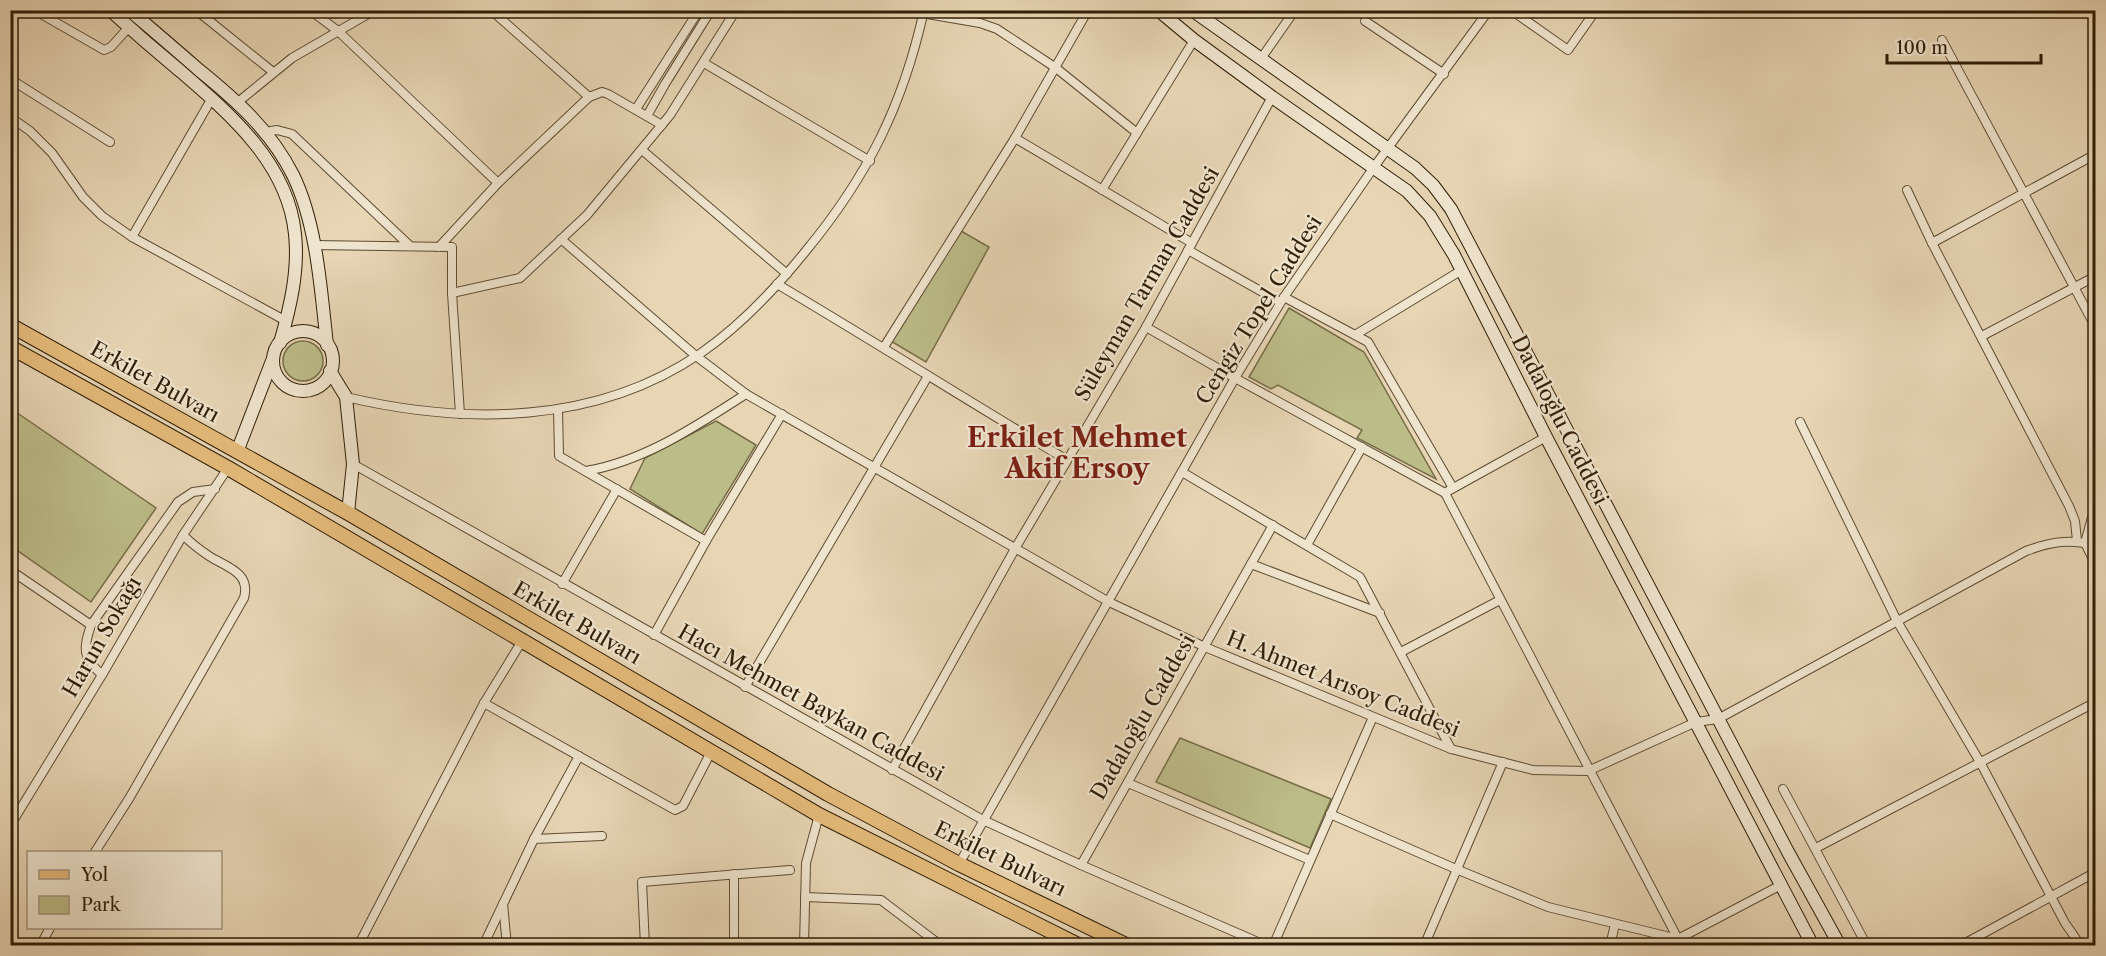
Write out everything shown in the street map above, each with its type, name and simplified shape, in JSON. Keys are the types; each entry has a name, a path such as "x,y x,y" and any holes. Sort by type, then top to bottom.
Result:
{"main road":[{"name":"Erkilet Bulvarı","path":"10,326 348,513 828,794 1102,940 1122,944"},
{"name":"Erkilet Bulvarı","path":"10,347 228,468 819,815 1080,945"},
{"path":"228,468 237,452"},
{"path":"338,533 348,513"},
{"path":"1043,927 1054,945"}],"street":[{"path":"34,10 104,50 111,47 129,27"},
{"path":"110,10 212,98 240,127 263,154 275,173 291,210 295,232 296,262 286,321 280,343 237,452"},
{"path":"129,10 238,102 266,132 294,176 303,201 313,245 327,345 332,356 330,371 324,381 315,388 296,390 279,379 274,369 273,357"},
{"path":"196,10 273,72"},
{"path":"310,10 338,31 498,183"},
{"path":"238,102 273,72 312,45 375,10"},
{"path":"490,10 589,98"},
{"path":"636,109 699,10"},
{"path":"647,116 711,10"},
{"path":"452,293 520,278 586,215 670,115 736,10"},
{"path":"903,10 989,25 1005,33 1056,68 1137,133"},
{"path":"884,347 1015,138 1088,10"},
{"name":"Dadaloğlu Caddesi","path":"1158,10 1194,40 1272,97 1407,191 1430,216 1462,270 1546,437 1813,945"},
{"name":"Dadaloğlu Caddesi","path":"1192,10 1388,148 1424,176 1451,209 1788,852 1840,945"},
{"path":"1260,60 1295,10"},
{"name":"Cengiz Topel Caddesi","path":"959,864 1235,378 1282,300 1374,167 1490,10"},
{"path":"1511,10 1568,50 1596,10"},
{"path":"346,397 417,410 460,414 510,414 558,409 618,394 663,375 696,356 731,330 787,274 837,212 870,161 888,124 904,81 923,13"},
{"path":"1365,21 1444,74"},
{"path":"1102,190 1194,40"},
{"path":"1942,40 2096,328"},
{"path":"704,63 870,161"},
{"path":"10,79 110,142"},
{"path":"439,247 498,183 589,98 602,92 662,125"},
{"name":"Süleyman Tarman Caddesi","path":"892,770 1016,547 1146,327 1272,97"},
{"path":"132,237 212,98"},
{"path":"10,117 30,131 52,153 89,204 102,216 132,237 286,321"},
{"path":"266,132 277,130 292,134 410,246"},
{"path":"1015,138 1282,300 1368,342 1449,490 1500,600 1677,942"},
{"path":"642,150 787,274"},
{"path":"1932,243 2096,154"},
{"path":"1907,190 1932,243 2069,506 2081,542 2096,565"},
{"name":"H. Ahmet Arısoy Caddesi","path":"561,239 696,356 746,394 1109,602 1205,647 1451,749 1533,770 1588,771 1696,722 1718,718 2026,551 2053,542 2081,542 2096,546"},
{"path":"313,245 452,247 452,293 460,414"},
{"path":"1355,335 1462,270"},
{"path":"1982,336 2096,276"},
{"path":"777,284 1067,460"},
{"path":"1146,327 1362,447 1449,490"},
{"path":"280,343 292,333 304,332 315,334 327,345"},
{"path":"330,371 346,397 353,464 348,513"},
{"path":"745,687 876,468 928,376"},
{"path":"586,471 616,464 640,455 746,394"},
{"path":"558,409 559,456 706,541"},
{"path":"654,635 706,541 782,414"},
{"path":"1800,422 1897,621 1980,762 2051,896 2081,945"},
{"path":"1449,490 1546,437"},
{"path":"1307,545 1362,447"},
{"name":"Hacı Mehmet Baykan Caddesi","path":"353,464 983,820 1267,945"},
{"name":"Harun Sokağı","path":"10,826 183,536 228,468"},
{"path":"1182,472 1360,577 1451,749"},
{"path":"102,675 90,663 85,650 91,625 177,502 193,492 215,489"},
{"path":"562,584 617,489"},
{"path":"2081,542 2096,503"},
{"name":"Dadaloğlu Caddesi","path":"1081,865 1273,525"},
{"path":"96,851 130,797 245,593 245,583 237,571 209,556 183,536"},
{"path":"1251,564 1380,613"},
{"path":"10,570 91,625"},
{"path":"1401,652 1500,600"},
{"path":"358,945 484,703 522,641"},
{"path":"1816,848 2096,702"},
{"path":"484,703 675,810 683,806 711,752"},
{"path":"1273,945 1373,717"},
{"path":"483,945 534,839 579,756"},
{"path":"1424,945 1503,762"},
{"path":"1128,783 1310,860"},
{"path":"1783,789 1867,945"},
{"path":"1330,814 1548,907 1677,942 1781,885"},
{"path":"804,945 806,863 819,815"},
{"path":"534,839 602,836"},
{"path":"645,945 642,882 790,870"},
{"path":"1960,945 2096,872"},
{"path":"734,945 735,874"},
{"path":"805,897 881,900 935,943"},
{"path":"503,903 507,945"},
{"path":"1610,945 1615,924"},
{"path":"40,945 49,929"},
{"path":"892,945 935,943"}],"green space":[{"path":"954,227 989,247 926,362 889,340"},
{"path":"1289,308 1364,352 1436,479 1357,438 1362,430 1278,385 1271,389 1249,377"},
{"path":"303,341 311,342 317,347 322,353 322,369 317,375 311,380 303,381 295,380 289,375 284,369 283,361 284,353 289,347 295,342"},
{"path":"10,408 156,508 91,602 11,546"},
{"path":"716,421 756,445 702,534 630,489 645,458"},
{"path":"1180,738 1331,799 1310,848 1156,782"}],"district":[{"name":"Erkilet Mehmet Akif Ersoy","path":"1077,454"}]}
